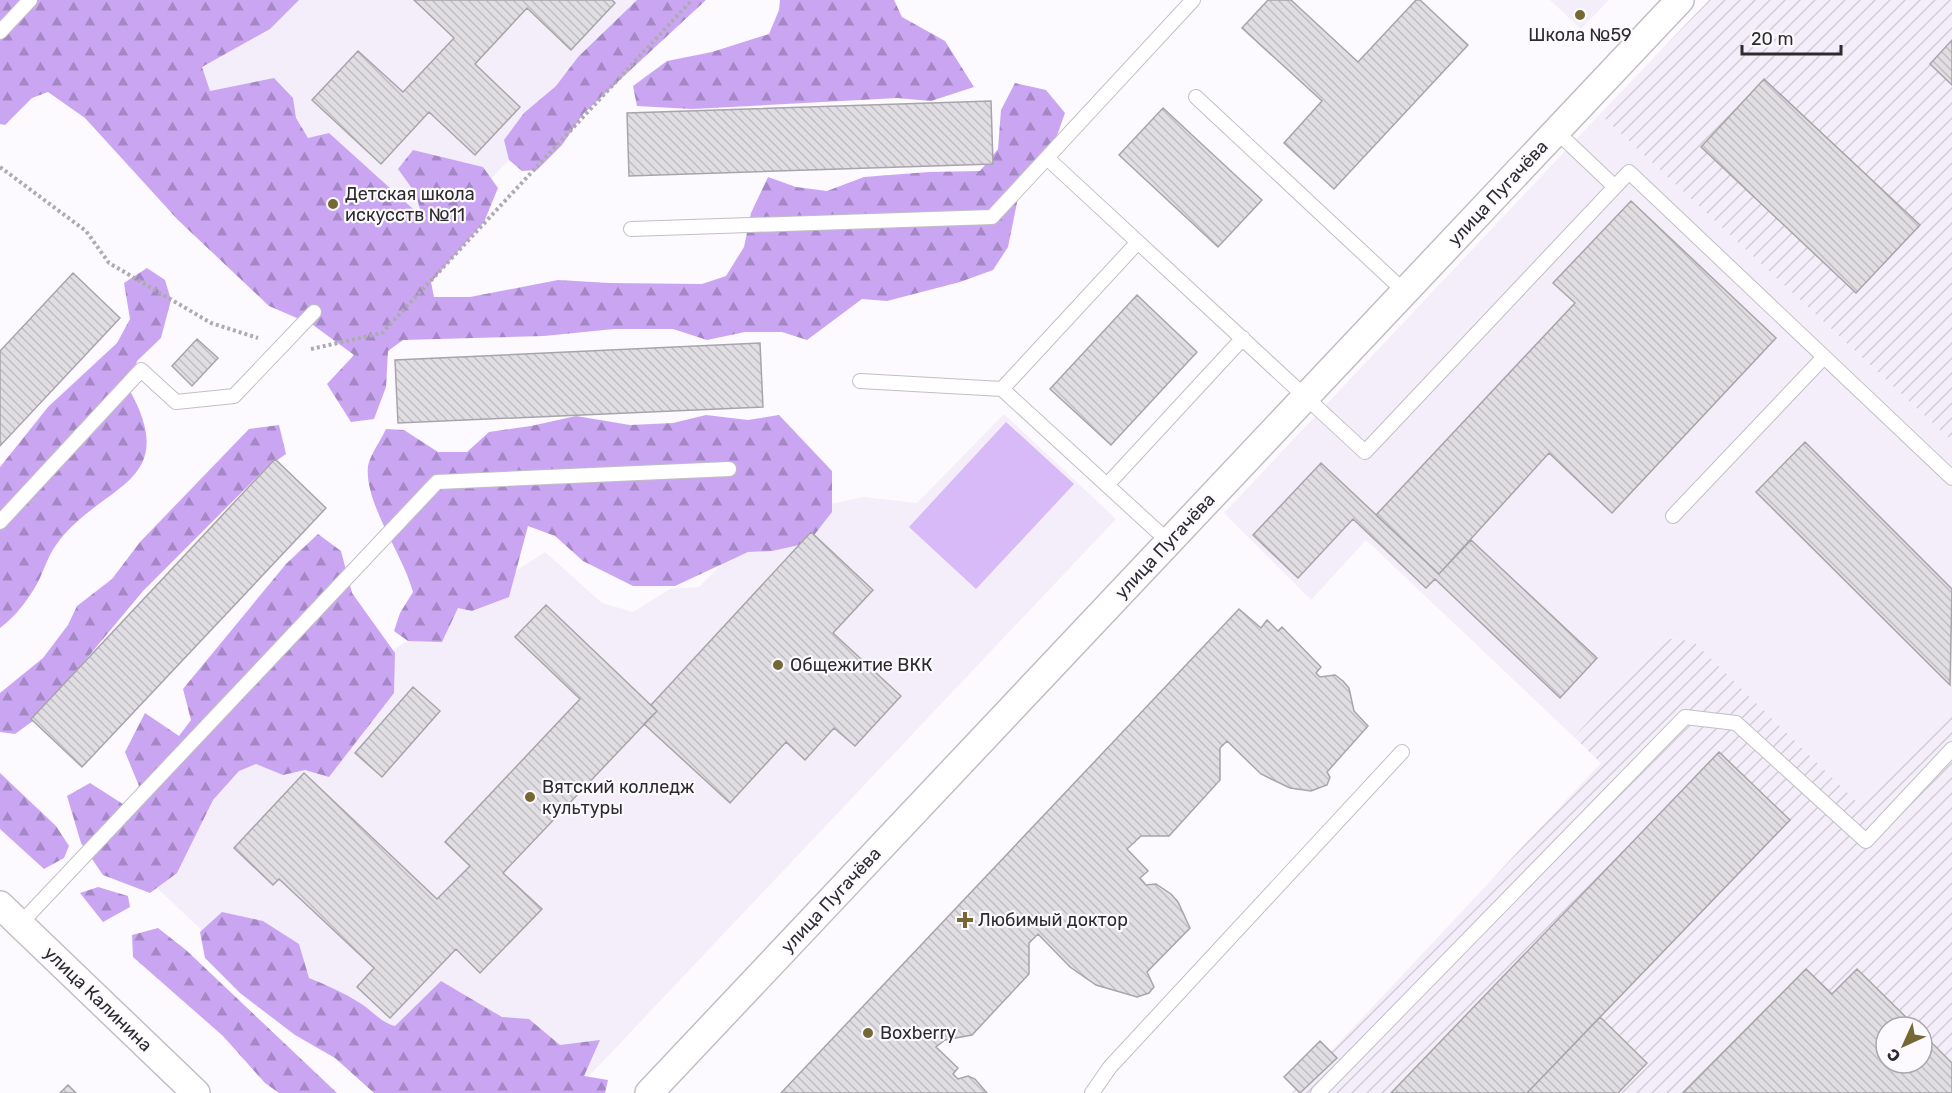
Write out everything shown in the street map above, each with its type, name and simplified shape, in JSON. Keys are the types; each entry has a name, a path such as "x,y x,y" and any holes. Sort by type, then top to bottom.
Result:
{"street":[{"name":"улица Пугачёва","path":"649,1093 1680,0"},
{"name":"улица Калинина","path":"0,905 196,1093"}],"lane":[{"path":"0,32 30,0"},
{"path":"631,229 992,217 1193,0"},
{"path":"1196,97 1405,292"},
{"path":"1556,131 1615,187"},
{"path":"1047,158 1365,452 1629,172 1952,478"},
{"path":"1002,388 1138,242"},
{"path":"0,522 141,370 176,402 234,396 314,312"},
{"path":"1107,485 1243,338"},
{"path":"1673,516 1824,357"},
{"path":"860,381 1002,388 1169,542"},
{"path":"20,924 437,482 729,469"},
{"path":"1318,1093 1685,717 1736,723 1866,841 1952,749"},
{"path":"1092,1093 1110,1067 1402,752"}],"path":[{"path":"0,167 86,231 109,263 211,323 302,352 382,333 692,0"}],"shaded area":[{"name":"Детская школа искусств №11","path":"174,0 659,0 342,338 83,96"},
{"name":"Школа №59","path":"1550,0 1609,0 1581,29"},
{"path":"1709,0 1952,0 1952,441 1600,114"},
{"path":"1600,114 1952,441 1952,709 1860,805 1693,641 1663,638 1574,737 1366,540 1311,600 1224,513"},
{"name":"Вятский колледж культуры","path":"1004,414 1116,519 573,1093 374,1093 138,870 277,725 545,552 602,603 633,612 670,589 699,587 767,518 863,497 917,503"},
{"path":"1006,422 1074,484 976,589 909,527"},
{"path":"1663,638 1693,641 1860,805 1952,709 1952,1093 1292,1093 1601,763 1574,737"}],"green space":[{"path":"0,0 299,0 270,29 202,67 210,91 274,78 293,98 296,118 308,138 329,133 422,217 416,194 398,169 413,150 483,167 498,188 484,222 431,282 434,297 470,297 558,280 702,284 726,276 744,247 751,213 768,177 796,187 827,191 864,177 980,171 998,149 1001,110 1015,83 1046,90 1065,113 1045,169 1021,183 1008,247 993,270 960,282 887,301 862,299 807,340 782,332 745,332 707,340 673,329 614,329 544,336 403,340 388,351 386,387 374,419 351,422 327,384 354,355 313,325 269,306 178,220 85,118 48,92 32,98 5,125 0,124"},
{"path":"637,0 706,0 583,114 562,145 537,170 522,171 509,160 504,140 524,113 556,86 578,57"},
{"path":"780,0 894,0 902,17 945,41 974,87 931,101 897,98 692,109 637,106 633,86 667,61 712,52 769,34 779,10"},
{"path":"147,268 165,280 171,300 161,338 137,361 129,389 143,421 147,446 141,465 129,480 74,524 56,545 30,595 0,628 0,467 48,407 117,343 130,319 124,283"},
{"path":"706,415 748,420 779,415 832,471 832,512 808,543 772,551 748,552 675,586 633,586 583,561 555,536 528,526 509,597 472,611 458,608 442,642 408,641 394,631 400,613 413,592 378,512 368,480 369,462 386,429 404,430 438,452 467,452 489,432 576,416 630,425 673,423"},
{"path":"279,425 286,454 267,467 143,591 37,718 15,734 0,732 0,693 43,658 68,625 77,606 112,579 140,542 249,429"},
{"path":"318,534 341,551 352,593 395,653 394,693 329,777 305,770 283,775 256,764 239,771 213,800 177,873 150,893 103,875 81,843 67,796 90,783 126,806 139,786 125,752 145,713 179,736 191,720 183,689 286,564"},
{"path":"0,773 56,826 69,846 64,858 44,869 0,829"},
{"path":"98,887 128,896 130,907 103,922 80,893"},
{"path":"222,912 263,921 299,944 309,978 354,999 381,1019 395,1026 441,981 502,1017 529,1019 560,1045 600,1040 584,1076 608,1080 605,1093 374,1093 335,1058 295,1035 240,993 205,958 200,932"},
{"path":"158,928 186,950 337,1093 279,1093 265,1083 223,1036 133,957 132,935"}],"building":[{"path":"414,0 612,0 615,3 571,50 527,8 475,64 520,107 475,155 429,112 381,164 312,100 358,51 403,92 454,38"},
{"path":"1268,0 1291,0 1358,62 1416,0 1420,0 1468,45 1334,189 1284,143 1322,101 1242,28"},
{"path":"1952,40 1952,85 1930,64"},
{"path":"1764,79 1920,225 1856,293 1701,147"},
{"path":"991,101 993,164 629,176 627,113"},
{"path":"1163,108 1262,200 1218,247 1119,155"},
{"path":"1631,201 1776,338 1612,513 1549,453 1439,574 1376,515 1575,303 1553,283"},
{"path":"73,273 120,318 0,446 0,351"},
{"path":"1137,295 1197,352 1111,445 1050,389"},
{"path":"197,339 218,358 192,386 172,366"},
{"path":"760,343 763,407 398,423 395,360"},
{"path":"1805,442 1952,589 1950,685 1756,492"},
{"path":"275,459 326,508 82,767 31,719"},
{"path":"1321,463 1439,574 1471,540 1597,658 1560,698 1435,579 1426,588 1353,519 1298,578 1253,535"},
{"name":"Общежитие ВКК","path":"811,532 873,590 833,633 901,696 855,746 834,728 805,760 786,742 730,803 644,724 657,711 651,705"},
{"path":"546,605 657,711 503,873 542,909 480,973 456,949 390,1018 357,987 374,968 279,879 273,885 234,848 304,773 437,899 470,866 445,842 580,699 515,637"},
{"path":"1239,609 1261,628 1267,620 1278,631 1282,627 1321,667 1316,673 1320,677 1335,675 1343,681 1349,688 1354,711 1368,726 1327,772 1330,777 1327,785 1311,791 1290,788 1261,774 1227,741 1220,748 1220,780 1169,836 1141,836 1127,849 1148,871 1140,878 1146,885 1156,884 1171,894 1178,902 1190,928 1147,972 1154,987 1149,993 1137,997 1096,985 1070,967 1038,934 1029,943 1029,974 972,1035 945,1040 936,1047 958,1068 953,1074 958,1079 968,1076 975,1079 987,1093 781,1093"},
{"path":"413,687 440,711 382,777 355,753"},
{"path":"1719,752 1790,820 1527,1093 1391,1093"},
{"path":"1806,969 1832,994 1857,969 1904,1015 1874,1015 1874,1075 1934,1075 1934,1045 1952,1063 1952,1093 1683,1093"},
{"path":"1600,1017 1647,1063 1618,1093 1527,1093"},
{"path":"1320,1041 1337,1058 1300,1093 1284,1077"},
{"path":"68,1085 76,1093 60,1093"}],"place":[{"name":"Школа №59","path":"1580,15"},
{"name":"Детская школа искусств №11","path":"333,204"},
{"name":"Общежитие ВКК","path":"778,665"},
{"name":"Вятский колледж культуры","path":"530,797"},
{"name":"Любимый доктор","path":"965,920"},
{"name":"Boxberry","path":"868,1033"}]}
